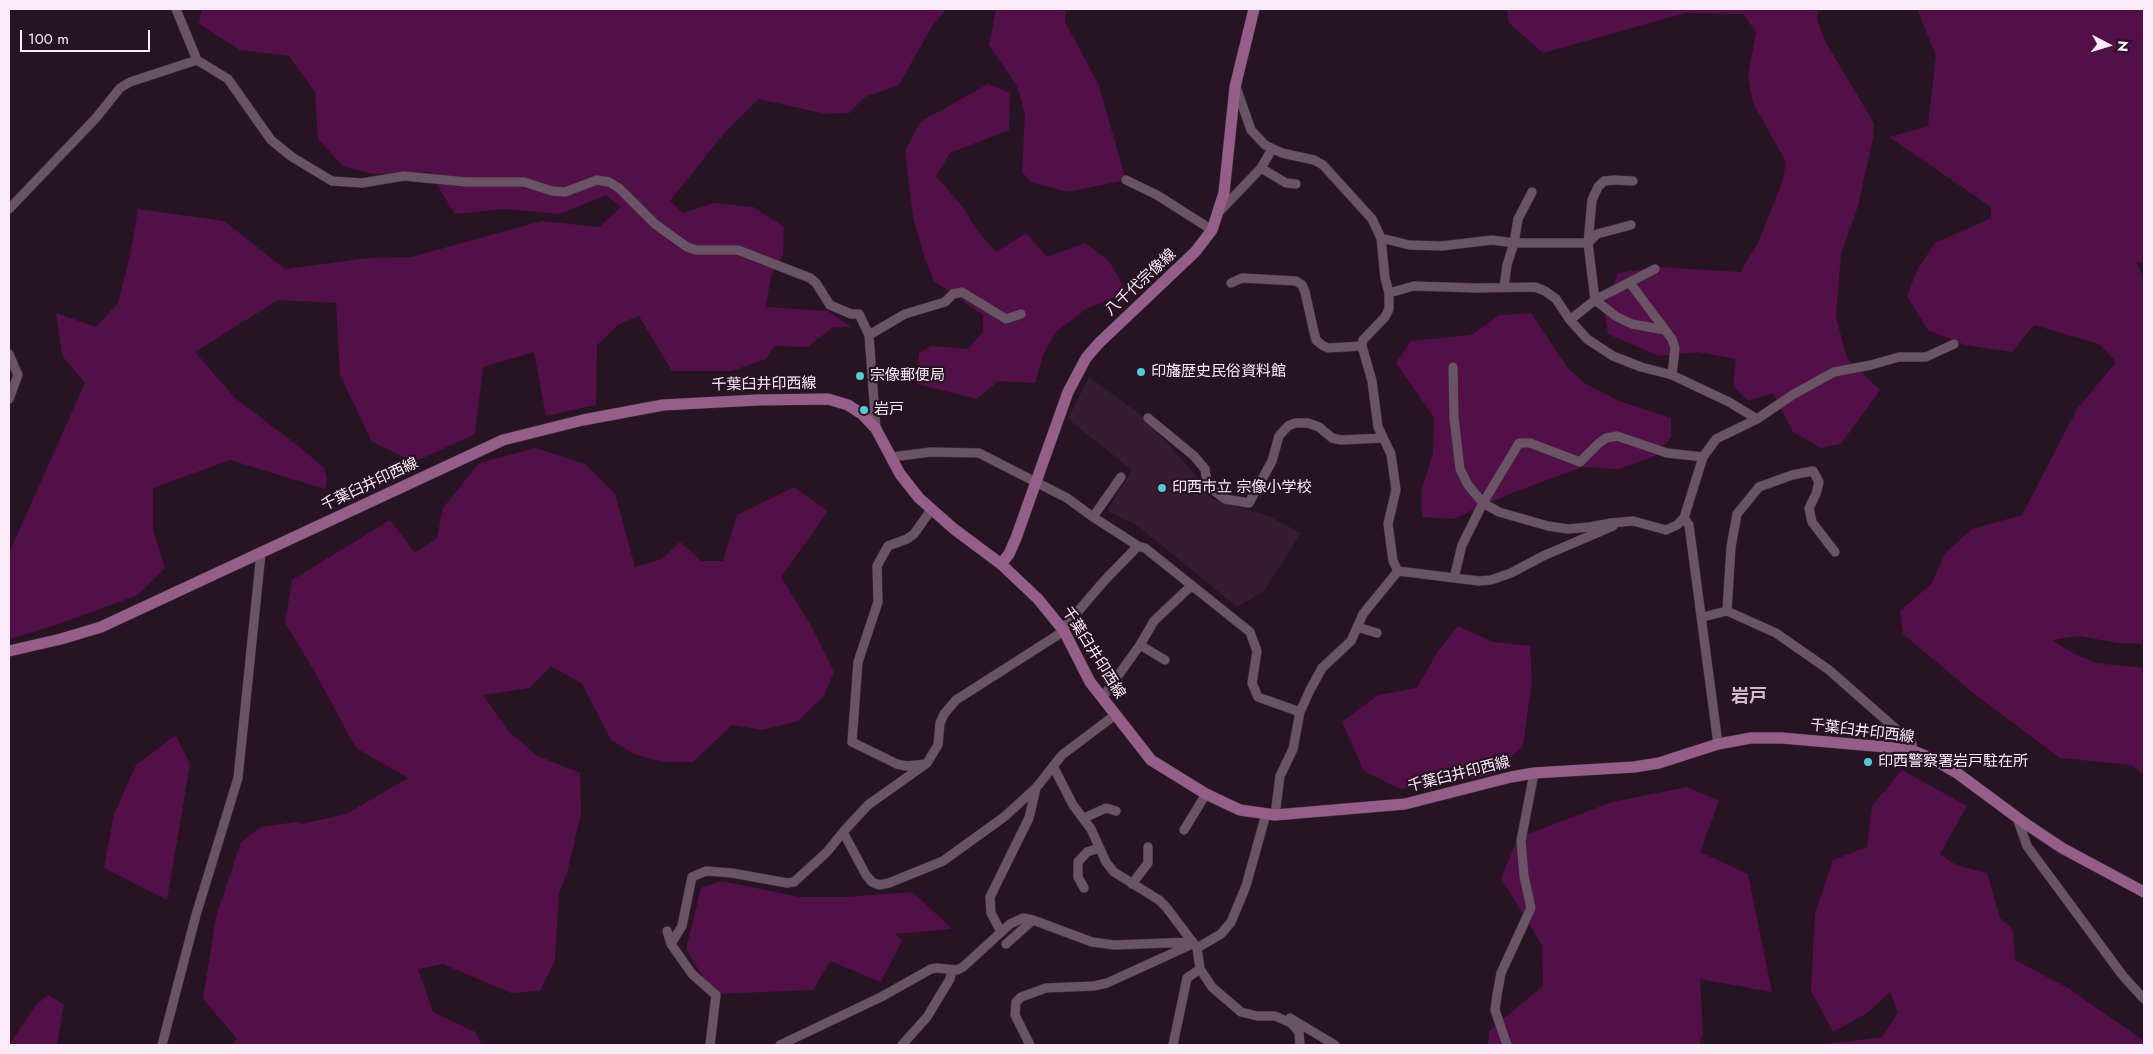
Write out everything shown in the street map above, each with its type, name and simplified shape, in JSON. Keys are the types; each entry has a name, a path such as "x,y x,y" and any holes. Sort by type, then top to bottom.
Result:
{"main road":[{"name":"八千代宗像線","path":"1001,564 1009,554 1016,538 1068,392 1086,358 1099,342 1195,252 1212,230 1224,193 1235,87 1254,9"},
{"name":"千葉臼井印西線","path":"9,651 61,639 101,626 503,440 583,420 663,405 808,398 828,399 848,405 862,414 876,429 910,488 931,510 1001,564 1038,599 1063,629 1090,682 1151,760 1206,794 1240,810 1270,815 1405,804 1511,777 1534,773 1634,767 1659,763 1736,740 1782,738 1913,751 1931,758 1957,773 2017,818 2062,848 2144,892"}],"street":[{"path":"176,9 197,60 228,79 272,140 292,158 332,181 362,183 404,176 466,182 524,182 552,191 565,192 597,180 609,182 619,188 656,224 687,247 705,251 738,250 810,278 816,282 830,305 851,314 859,314 870,335 873,406 876,429"},
{"path":"9,209 96,118 120,88 139,78 197,60"},
{"path":"1235,87 1251,130 1265,146 1314,160 1323,165 1372,219 1381,238 1385,278 1389,293 1389,310 1385,317 1368,333 1362,346 1372,381 1378,427 1391,454 1396,490 1388,524 1393,561 1398,571"},
{"path":"1219,212 1261,168 1272,149"},
{"path":"1261,168 1286,183 1296,184"},
{"path":"1126,180 1157,195 1212,230"},
{"path":"1632,181 1614,180 1604,182 1598,187 1590,212 1588,243 1595,300 1617,317 1632,324 1665,330"},
{"path":"1504,287 1518,219 1532,192"},
{"path":"1381,238 1409,245 1442,246 1492,240 1514,243 1588,243 1597,234 1631,225"},
{"path":"1570,320 1595,300 1655,269"},
{"path":"1231,282 1242,278 1296,281 1305,292 1316,340 1328,348 1362,346"},
{"path":"1630,283 1672,339 1675,348 1672,375"},
{"path":"1389,293 1414,286 1535,287 1556,299 1570,320 1587,339 1613,356 1641,367 1672,375 1729,402 1757,419"},
{"path":"870,335 905,314 945,302 953,294 962,292 1006,319 1021,314"},
{"path":"1453,367 1454,418 1460,468 1468,485 1483,503 1499,512 1561,528 1590,528 1633,521 1666,530 1677,525 1684,518 1703,457 1716,439 1757,419 1794,394 1834,372 1872,366 1900,357 1926,356 1954,344"},
{"path":"9,354 18,375 9,399"},
{"path":"1148,418 1194,456 1205,469 1207,483 1213,490 1226,499 1249,503 1272,460 1280,436 1288,426 1295,423 1308,423 1319,427 1332,438 1341,440 1382,438"},
{"path":"1454,578 1462,545 1483,503 1517,444 1522,442 1575,462 1580,462 1606,438 1617,436 1667,453 1703,457"},
{"path":"892,458 931,452 979,452 1067,498 1138,546 1146,548 1250,632 1257,651 1252,683 1258,697 1300,712"},
{"path":"1727,611 1730,547 1737,514 1759,487 1792,475 1813,470 1819,482 1816,494 1809,508 1812,522 1835,552"},
{"path":"1093,517 1121,478"},
{"path":"927,763 906,766 897,764 852,742 858,662 878,602 878,566 888,546 914,534 931,510"},
{"path":"1684,518 1689,526 1703,617 1718,744"},
{"path":"1398,571 1485,580 1512,573 1543,556 1623,522"},
{"path":"671,944 682,926 692,877 706,871 732,873 787,883 794,882 827,852 868,805 927,763 938,745 940,723 944,714 956,700 1063,629 1104,581 1138,546"},
{"path":"162,1045 196,915 238,778 261,553"},
{"path":"1030,1045 1015,1015 1016,1002 1021,998 1046,988 1107,983 1221,934 1231,922 1246,886 1270,815 1280,776 1292,748 1300,712 1322,668 1352,641 1357,627 1372,600 1398,571"},
{"path":"1102,698 1140,645 1154,621 1192,585"},
{"path":"1703,617 1727,611 1776,633 1829,670 1912,743 1913,751"},
{"path":"1357,627 1377,633"},
{"path":"1140,645 1165,660"},
{"path":"843,832 872,882 888,884 943,861 1004,818 1036,788 1062,755 1115,715"},
{"path":"1053,766 1073,805 1084,818 1106,862 1114,872 1159,900 1166,907 1195,945 1200,969 1212,987 1241,1012 1248,1015 1295,1020 1335,1045"},
{"path":"1507,1045 1496,1010 1496,995 1501,973 1531,908 1524,876 1521,841 1534,773"},
{"path":"1001,932 991,913 990,897 1029,818 1036,788"},
{"path":"1184,830 1206,794"},
{"path":"1084,818 1106,808 1116,811"},
{"path":"2017,818 2027,846 2106,954 2144,999"},
{"path":"1132,884 1148,862 1148,847"},
{"path":"1084,888 1078,877 1078,862 1087,852 1099,848"},
{"path":"780,1045 880,997 931,969 952,970 963,967 1001,932 1023,918 1092,942 1114,945 1195,945"},
{"path":"1006,944 1033,920"},
{"path":"667,931 671,944 692,974 716,995 710,1045"},
{"path":"1173,1045 1187,978 1200,969"},
{"path":"902,1045 927,1017 950,979 952,970"},
{"path":"1282,1018 1292,1023 1299,1032 1300,1045"}],"shaded area":[{"path":"202,9 946,9 931,28 899,85 865,97 849,113 826,114 759,99 726,131 670,201 683,213 714,203 753,207 784,227 783,254 771,276 766,307 828,311 851,327 834,327 807,347 774,346 766,359 732,371 672,371 639,316 619,324 597,345 596,405 546,416 534,352 483,367 475,434 414,462 372,442 340,375 336,303 278,300 195,352 235,398 301,448 324,468 327,478 325,489 230,460 153,488 153,530 165,568 138,595 56,625 9,639 9,553 85,383 62,356 56,313 96,327 118,303 130,256 138,209 224,221 285,269 368,258 411,257 542,221 599,227 621,207 606,195 560,214 504,209 455,214 429,172 373,174 343,166 318,139 315,92 289,56 240,50 199,24"},
{"path":"996,9 1066,9 1065,22 1098,83 1126,180 1068,192 1031,182 1022,172 1025,114 1017,86 989,45"},
{"path":"1507,9 1818,9 1817,20 1826,43 1874,123 1873,138 1858,206 1841,254 1836,317 1847,358 1880,390 1841,444 1821,448 1793,432 1773,393 1748,401 1733,386 1736,359 1698,352 1659,356 1608,334 1604,309 1618,273 1660,267 1740,272 1758,243 1782,183 1786,162 1753,103 1748,76 1756,32 1743,14 1685,13 1543,53 1509,23"},
{"path":"1917,9 2144,9 2144,263 2136,262 2144,278 2144,644 2118,643 2078,636 2052,640 2073,653 2096,663 2144,668 2144,775 2131,765 2060,758 1977,696 1903,634 1900,611 1932,583 1945,553 1972,529 2022,515 2077,409 2116,362 2099,344 2034,325 2012,352 1965,345 1928,330 1907,296 1917,270 1935,243 1991,218 1991,207 1889,137 1928,126 1936,56"},
{"path":"988,84 1010,93 1009,130 950,153 936,176 964,208 975,228 996,252 1026,233 1047,257 1085,243 1109,261 1127,292 1086,309 1056,332 1043,355 1035,383 998,381 977,399 917,384 919,353 931,346 968,349 983,332 983,315 934,281 925,259 913,217 905,151 920,122"},
{"path":"1531,313 1567,367 1584,383 1619,401 1671,418 1671,437 1655,456 1619,469 1582,467 1512,493 1453,519 1422,517 1421,492 1433,454 1434,417 1396,363 1411,341 1471,335 1500,315"},
{"name":"印西市立 宗像小学校","path":"1089,377 1145,418 1197,477 1209,498 1268,516 1301,533 1264,591 1237,607 1137,525 1107,511 1132,470 1068,419"},
{"path":"536,448 585,464 615,494 635,567 662,559 680,542 701,561 723,561 737,515 794,487 828,511 781,577 813,629 834,672 824,696 798,721 762,730 732,725 693,762 663,762 634,754 611,740 582,684 551,666 530,688 483,695 509,732 538,756 580,773 581,814 567,873 559,893 555,961 540,991 511,993 443,964 418,969 433,1012 475,1032 482,1045 232,1045 237,1039 203,999 216,917 241,842 261,827 296,822 302,824 346,814 408,778 356,748 313,669 285,623 292,580 390,520 415,553 437,538 443,508 479,463"},
{"path":"1458,626 1493,642 1530,646 1532,680 1523,746 1491,775 1400,789 1364,771 1342,722 1378,695 1417,688 1438,651"},
{"path":"176,736 190,764 167,900 104,868 114,814 136,765"},
{"path":"1902,770 1967,806 1940,854 1956,865 1987,873 2000,918 2013,930 2015,960 2068,988 2144,1041 2144,1045 1818,1045 1882,1037 1898,1013 1890,992 1866,1014 1833,1032 1811,991 1815,914 1833,860 1867,847 1872,806"},
{"path":"1687,787 1719,801 1700,852 1748,874 1772,992 1700,979 1703,1034 1699,1045 1488,1045 1489,1031 1543,986 1542,945 1501,878 1518,838 1612,802"},
{"path":"722,881 800,897 846,897 913,892 952,929 895,934 902,941 881,982 830,961 813,990 713,994 686,949 701,888"},
{"path":"48,995 64,1004 57,1045 9,1045 36,1005"}],"place":[{"name":"印旛歴史民俗資料館","path":"1141,372"},
{"name":"宗像郵便局","path":"860,376"},
{"name":"岩戸","path":"864,410"},
{"name":"印西市立 宗像小学校","path":"1162,488"},
{"name":"印西警察署岩戸駐在所","path":"1868,762"}],"district":[{"name":"岩戸","path":"1749,698"}]}
